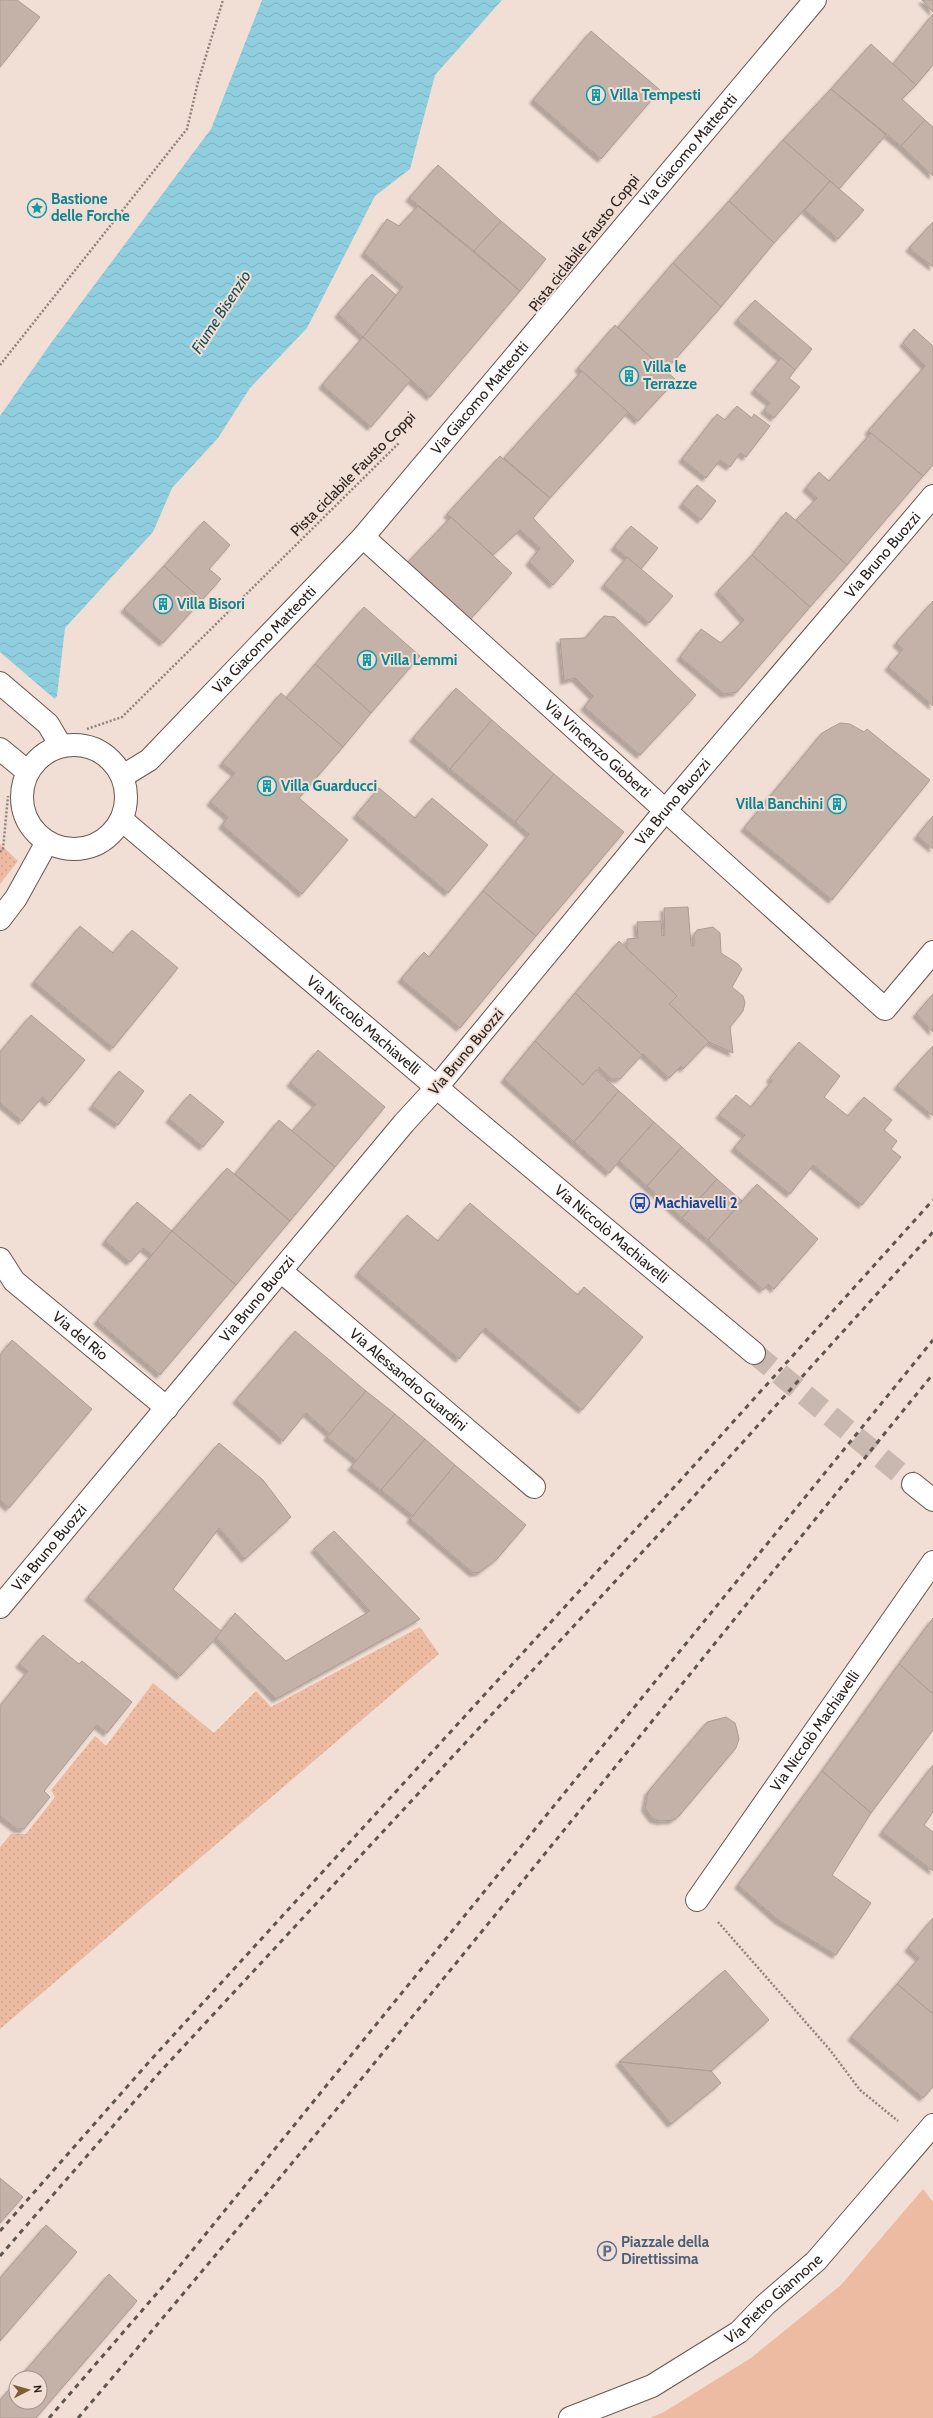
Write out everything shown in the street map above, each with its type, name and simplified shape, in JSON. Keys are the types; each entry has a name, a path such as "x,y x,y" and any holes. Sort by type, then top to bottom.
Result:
{"street":[{"name":"Via Giacomo Matteotti","path":"123,776 149,760 362,537 815,0"},
{"name":"Via Bruno Buozzi","path":"0,1607 282,1272 404,1123 437,1087 664,812 933,496"},
{"name":"Via Vincenzo Gioberti","path":"362,537 664,812 885,1009 933,952"},
{"path":"0,683 44,721 61,746"},
{"path":"76,745 104,754 115,763 123,776 126,790 126,805 122,820 112,834 97,845 81,850 63,849 47,842 35,832 27,818 22,803 23,787 13,760 37,760 48,752 61,746 76,745"},
{"name":"Via Niccolò Machiavelli","path":"122,820 754,1353"},
{"path":"0,919 16,898 47,842"},
{"name":"Via del Rio","path":"0,1259 14,1281 167,1408"},
{"name":"Via Alessandro Guardini","path":"282,1272 534,1487"},
{"path":"914,1484 933,1500"},
{"name":"Via Niccolò Machiavelli","path":"697,1900 933,1562"},
{"name":"Via Pietro Giannone","path":"570,2418 652,2386 739,2332 765,2305 816,2261 927,2132"}],"path":[{"path":"0,365 187,129 198,82 223,0"},
{"name":"Pista ciclabile Fausto Coppi","path":"44,721 66,717 87,729 122,717 400,442"},
{"path":"0,852 3,849 9,784 13,760"},
{"path":"697,1900 830,2050 860,2090 927,2132"}],"shaded area":[{"path":"0,844 18,861 0,884"},
{"path":"420,1627 439,1654 0,2029 0,1847 11,1834 26,1834 55,1797 51,1790 95,1736 106,1746 153,1683 214,1733 256,1691 271,1707"},
{"path":"923,2189 933,2202 933,2418 650,2418 664,2412 751,2358 841,2285"}],"water":[{"name":"Fiume Bisenzio","path":"262,0 502,0 435,75 410,169 375,196 307,328 250,388 218,438 172,488 153,532 65,628 57,696 0,763 0,416 51,343 211,129"}],"pier":[{"path":"0,652 56,700 0,765"}],"building":[{"path":"0,0 17,0 40,17 0,67"},
{"path":"922,0 933,0 933,12"},
{"path":"933,14 933,65 916,85 893,64"},
{"name":"Villa Tempesti","path":"591,31 660,90 601,159 533,100"},
{"path":"871,44 916,85 902,99 925,120 901,146 831,89"},
{"path":"831,89 886,135 839,189 783,140"},
{"path":"925,120 933,127 933,176 901,146"},
{"path":"783,140 830,181 774,243 729,201"},
{"path":"438,165 501,221 474,251 409,198"},
{"path":"830,181 864,210 838,239 805,210"},
{"path":"729,201 774,243 721,307 673,263"},
{"path":"418,206 520,291 430,397 363,337 403,287 364,253 387,219 399,226"},
{"path":"501,221 546,259 520,291 474,251"},
{"path":"933,222 933,267 909,248"},
{"path":"673,263 721,307 665,371 618,327"},
{"path":"372,274 396,295 363,337 338,314"},
{"path":"755,300 812,349 795,370 737,320"},
{"name":"Villa le Terrazze","path":"615,325 676,380 638,421 578,368"},
{"path":"914,329 933,346 933,465 923,476 868,431 925,366 903,343"},
{"path":"363,337 411,380 371,427 322,385"},
{"path":"781,358 795,370 789,378 800,387 774,418 764,410 770,403 754,390"},
{"path":"582,371 628,412 550,498 504,458"},
{"path":"737,406 752,418 754,414 770,426 746,457 740,453 730,467 720,460 706,478 682,459 717,414 725,420"},
{"path":"871,433 923,476 847,565 796,520 817,498 806,488 819,472 829,481"},
{"path":"500,456 550,498 533,518 574,561 553,585 529,562 540,548 520,530 493,555 447,514"},
{"path":"697,485 716,501 701,520 682,504"},
{"path":"786,512 847,565 810,607 752,555"},
{"path":"451,517 512,573 468,622 405,565"},
{"path":"204,521 230,545 209,569 221,579 202,600 164,566"},
{"path":"631,526 658,548 641,569 614,547"},
{"path":"752,555 810,607 737,692 724,694 680,657 701,629 721,643 744,620 718,591"},
{"path":"627,557 673,596 649,623 604,585"},
{"name":"Villa Bisori","path":"164,566 202,600 163,643 124,609"},
{"path":"933,601 933,706 888,667 903,649 896,643"},
{"name":"Villa Lemmi","path":"364,607 420,656 371,713 315,664"},
{"path":"604,616 615,617 696,695 640,755 584,707 593,696 575,678 564,681 560,639 585,638"},
{"path":"315,664 371,713 343,747 286,698"},
{"path":"456,688 492,720 450,769 413,738"},
{"name":"Villa Guarducci","path":"281,693 343,747 299,798 348,840 302,894 222,825 228,817 210,802 235,773 222,763"},
{"path":"492,720 554,774 515,822 450,769"},
{"name":"Villa Banchini","path":"840,723 850,724 864,732 867,729 930,780 832,900 744,828 822,733"},
{"path":"554,774 624,832 536,936 483,891 529,834 515,822"},
{"path":"379,788 415,818 432,798 488,845 448,893 356,815"},
{"path":"933,816 933,849 917,836"},
{"path":"483,891 536,936 460,1028 401,979 424,952 429,957"},
{"path":"688,907 691,946 694,946 694,935 697,930 713,927 720,933 721,953 738,964 742,969 732,987 743,996 745,1003 743,1011 730,1027 733,1053 709,1042 669,1004 677,996 627,949 627,939 638,938 637,922 661,921 662,936 665,935 664,908"},
{"path":"80,926 113,953 132,930 178,968 113,1048 34,982"},
{"path":"619,941 677,996 669,1004 709,1042 683,1069 681,1066 669,1078 575,993"},
{"path":"575,993 642,1055 620,1079 612,1079 599,1067 583,1085 535,1041"},
{"path":"933,994 933,1032 916,1014"},
{"path":"31,1015 85,1060 49,1103 42,1097 22,1121 0,1103 0,1052"},
{"path":"535,1041 583,1085 596,1070 619,1091 574,1142 504,1079"},
{"path":"799,1042 840,1076 824,1097 848,1116 864,1097 892,1120 884,1130 897,1141 891,1149 901,1157 862,1205 813,1165 790,1194 734,1148 745,1135 719,1115 736,1095 751,1107 772,1081 770,1078"},
{"path":"933,1046 933,1116 897,1086"},
{"path":"318,1050 385,1107 335,1167 292,1131 316,1104 290,1083"},
{"path":"119,1071 144,1091 118,1125 92,1106"},
{"path":"619,1091 654,1122 609,1173 574,1142"},
{"path":"190,1094 224,1122 203,1147 169,1119"},
{"path":"279,1120 335,1167 290,1221 235,1174"},
{"path":"654,1122 682,1147 647,1186 619,1161"},
{"path":"682,1147 717,1179 682,1218 647,1186"},
{"path":"227,1168 290,1221 236,1285 172,1231"},
{"path":"717,1179 742,1201 708,1240 682,1218"},
{"path":"757,1184 818,1239 774,1289 768,1284 763,1290 708,1240"},
{"path":"137,1202 172,1231 152,1255 143,1248 130,1262 105,1241"},
{"path":"470,1203 578,1295 584,1287 643,1337 582,1410 485,1328 459,1359 358,1273 407,1215 438,1241"},
{"path":"172,1231 236,1285 160,1375 97,1321"},
{"path":"295,1331 366,1391 330,1434 306,1413 283,1441 236,1400"},
{"path":"12,1340 92,1409 9,1508 0,1500 0,1355"},
{"path":"366,1391 395,1414 357,1461 327,1437"},
{"path":"395,1414 425,1439 381,1490 351,1467"},
{"path":"425,1439 455,1465 413,1516 381,1490"},
{"path":"219,1443 263,1480 291,1517 245,1559 219,1528 173,1589 222,1632 180,1676 88,1597"},
{"path":"455,1465 526,1525 497,1559 480,1572 473,1573 410,1519"},
{"path":"334,1531 420,1619 276,1699 216,1638 235,1613 286,1661 370,1611 314,1549"},
{"path":"933,1618 933,1694 899,1664"},
{"path":"43,1635 79,1664 82,1661 132,1702 107,1733 97,1725 44,1791 50,1797 24,1829 17,1829 0,1816 0,1706 28,1671 19,1664"},
{"path":"899,1664 933,1694 933,1730 871,1813 822,1771"},
{"path":"726,1717 735,1723 739,1739 736,1748 679,1816 673,1820 660,1821 653,1819 645,1808 648,1792 707,1722"},
{"path":"933,1765 933,1812 924,1825 933,1832 933,1871 882,1832"},
{"path":"822,1771 871,1813 832,1875 871,1903 836,1955 778,1920 738,1885"},
{"path":"933,1918 933,2014 897,1984 919,1958 908,1948"},
{"path":"725,1970 769,2020 711,2071 619,2062"},
{"path":"897,1984 933,2014 933,2087 923,2098 851,2037"},
{"path":"619,2062 711,2071 721,2083 671,2124"},
{"path":"0,2178 23,2197 0,2223"},
{"path":"46,2225 77,2252 0,2341 0,2278"},
{"path":"109,2274 137,2301 48,2404 48,2370 26,2370"},
{"path":"8,2391 8,2410 43,2410 36,2418 0,2418 0,2400"}],"tunnel":[{"path":"754,1353 913,1484"}],"railway":[{"path":"0,2231 148,2063 688,1472 933,1200"},
{"path":"0,2256 159,2073 686,1505 933,1232"},
{"path":"49,2418 165,2284 933,1340"},
{"path":"78,2418 295,2160 933,1374"}],"place":[{"name":"Villa Tempesti","path":"596,95"},
{"name":"Bastione delle Forche","path":"37,208"},
{"name":"Villa le Terrazze","path":"629,376"},
{"name":"Villa Bisori","path":"163,604"},
{"name":"Villa Lemmi","path":"367,660"},
{"name":"Villa Guarducci","path":"267,786"},
{"name":"Villa Banchini","path":"837,804"},
{"name":"Machiavelli 2","path":"640,1203"},
{"name":"Piazzale della Direttissima","path":"607,2251"}]}
